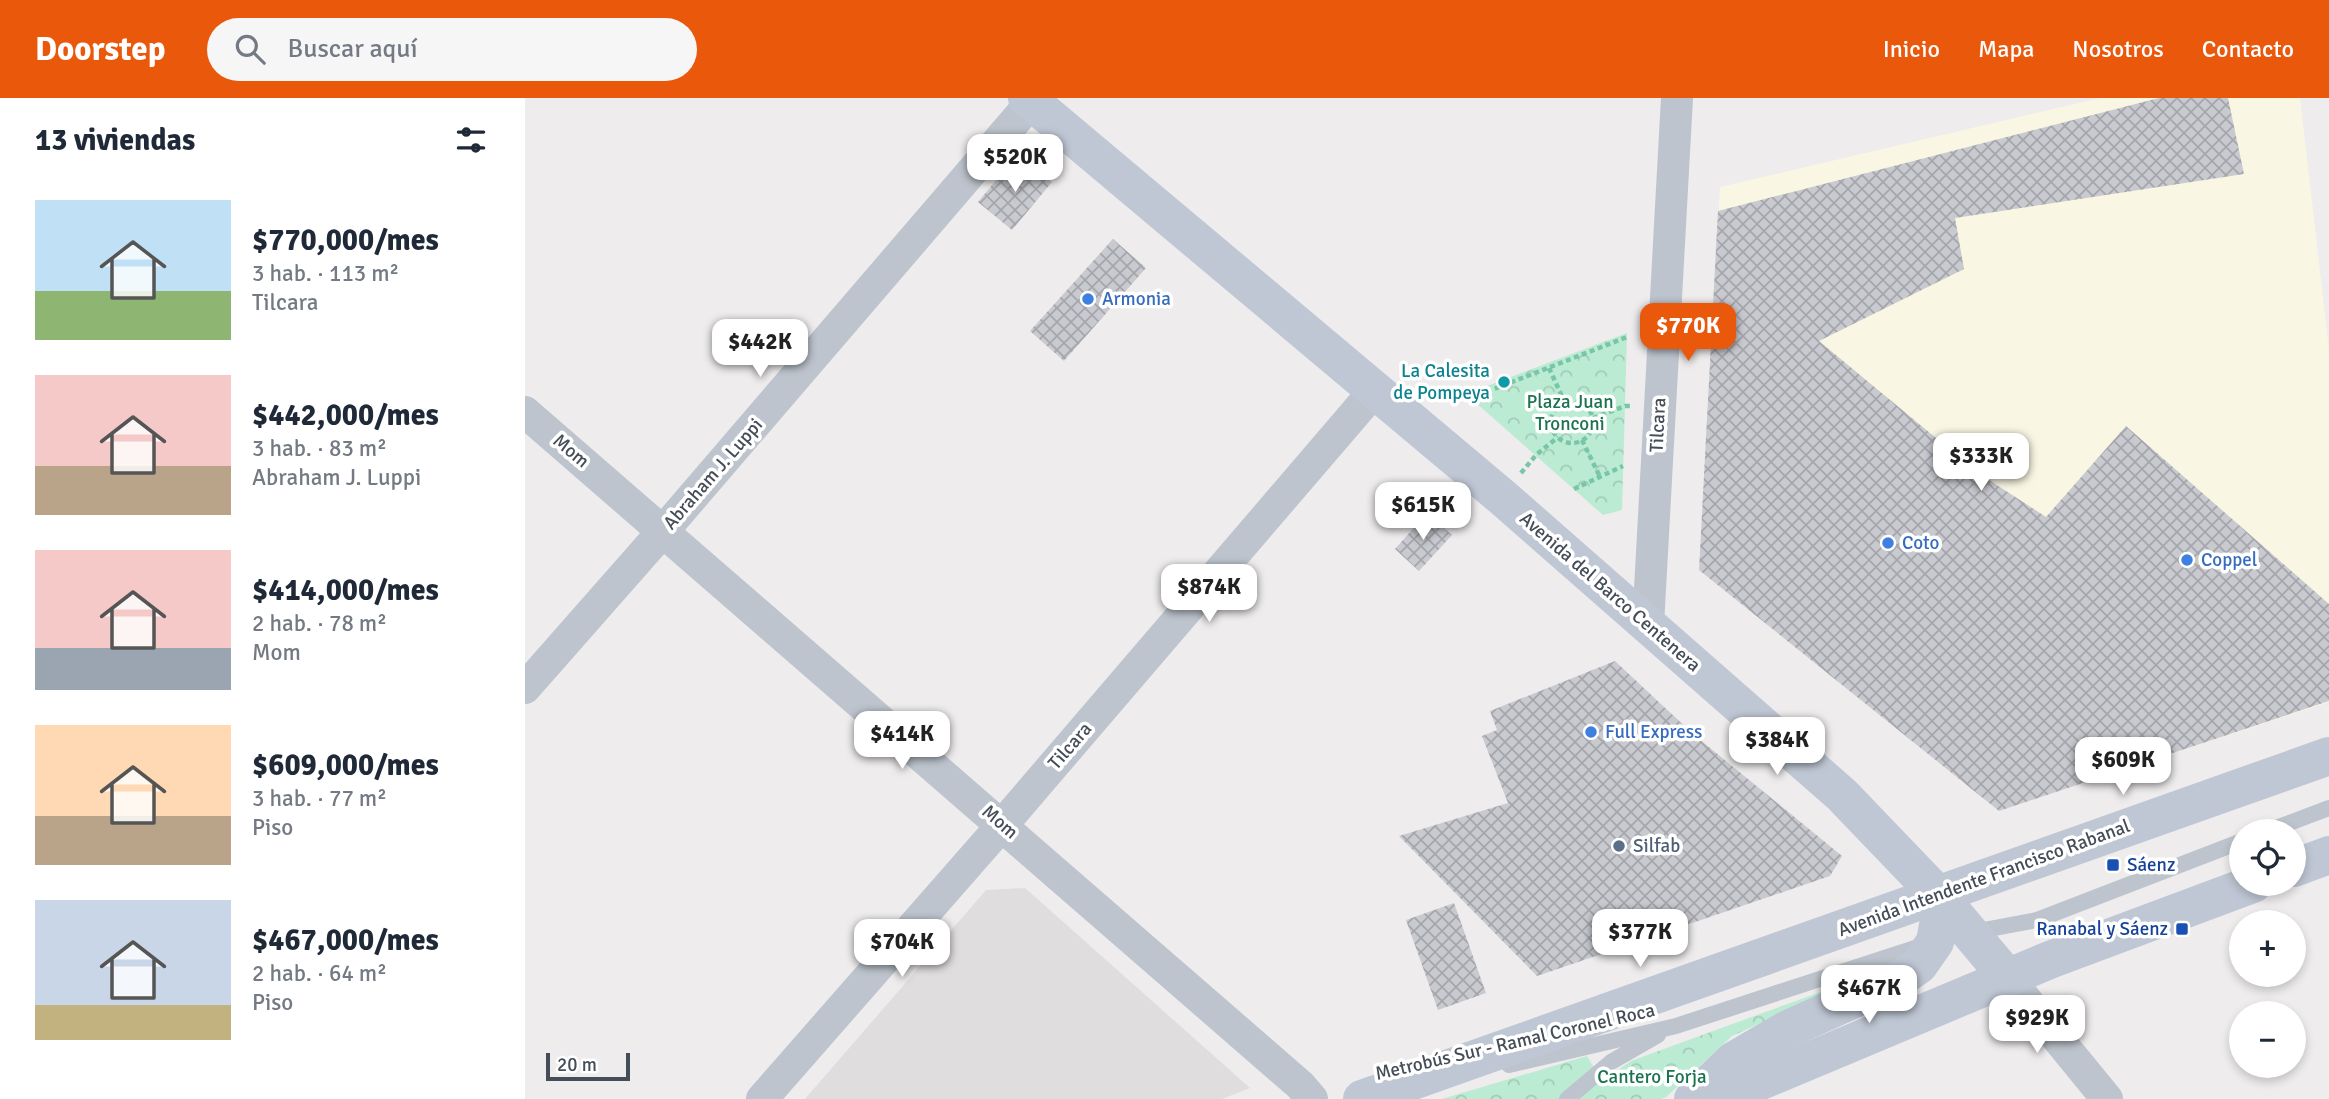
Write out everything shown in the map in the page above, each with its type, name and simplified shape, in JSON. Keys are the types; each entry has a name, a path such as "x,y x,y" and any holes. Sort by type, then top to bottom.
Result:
{"main road":[{"name":"Avenida del Barco Centenera","path":"1031,100 1375,390 1842,795 1938,895 1952,938 2008,978"},
{"name":"Avenida Intendente Francisco Rabanal","path":"1364,1099 2329,756"},
{"path":"2306,864 2329,855"},
{"path":"1717,1099 2008,978 2229,893"},
{"path":"1693,1099 1733,1061 1788,1029 1899,979 1952,938"}],"street":[{"name":"Tilcara","path":"1648,625 1677,98"},
{"name":"Abraham J. Luppi","path":"525,688 664,530 1031,100"},
{"name":"Tilcara","path":"762,1099 1003,824 1375,390"},
{"name":"Mom","path":"525,412 1003,824 1290,1076 1312,1099"},
{"path":"2008,978 2107,1099"}],"lane":[{"path":"2300,819 2329,808"},
{"name":"Metrobús Sur - Ramal Coronel Roca","path":"1364,1099 1676,1026 1952,938 2037,920 2229,846"},
{"name":"Metrobús Sur - Ramal Coronel Roca","path":"1567,1099 1611,1062 1676,1026"}],"path":[{"path":"1471,398 1627,337"},
{"path":"1549,368 1565,403"},
{"path":"1565,403 1583,404 1593,418 1592,429 1582,440 1570,443 1557,437 1552,426 1557,408 1565,403"},
{"path":"1593,418 1625,406"},
{"path":"1544,418 1552,419"},
{"path":"1536,455 1557,437"},
{"path":"1582,440 1600,477"},
{"path":"1574,489 1623,466"}],"shaded area":[{"path":"2100,98 2300,98 2329,350 2329,702 1999,811 1699,570 1720,187"},
{"path":"1025,888 1250,1088 1222,1099 805,1099 986,890"}],"green space":[{"name":"Plaza Juan Tronconi","path":"1627,333 1622,510 1603,515 1466,394"},
{"name":"Cantero Forja","path":"1875,972 1732,1036 1661,1099 1442,1099 1587,1056 1602,1081 1631,1061"}],"building":[{"name":"Coto","path":"2159,98 2228,98 2244,174 1955,218 1964,269 1819,341 1977,472 2046,517 2126,426 2329,604 2329,701 1999,811 1699,570 1718,211"},
{"path":"1026,166 1036,169 1052,182 1012,230 978,202 1003,172"},
{"name":"Armonia","path":"1113,239 1146,268 1064,361 1030,331"},
{"path":"1427,513 1452,535 1419,571 1395,549"},
{"name":"Silfab","path":"1615,661 1693,734 1842,856 1830,876 1537,976 1399,836 1508,803 1482,736 1497,730 1490,711"},
{"path":"1454,903 1486,993 1438,1010 1406,920"}],"place":[{"name":"Armonia","path":"1088,299"},
{"name":"La Calesita de Pompeya","path":"1504,382"},
{"name":"Coto","path":"1888,543"},
{"name":"Coppel","path":"2187,560"},
{"name":"Full Express","path":"1591,732"},
{"name":"Silfab","path":"1619,846"},
{"name":"Sáenz","path":"2113,865"},
{"name":"Ranabal y Sáenz","path":"2182,929"}]}
